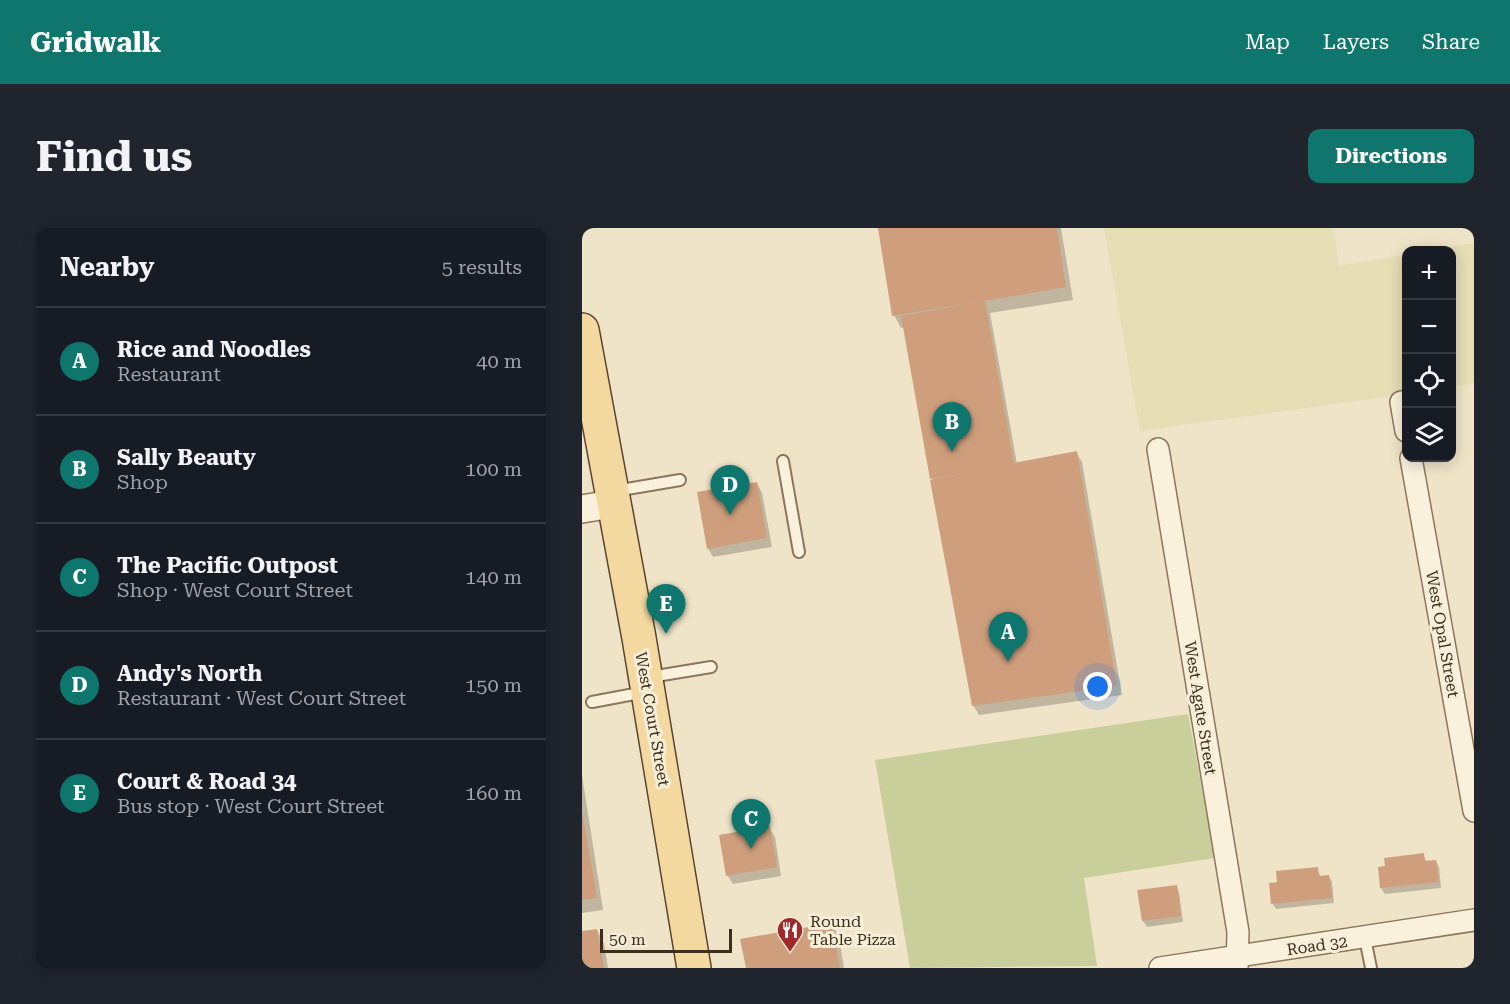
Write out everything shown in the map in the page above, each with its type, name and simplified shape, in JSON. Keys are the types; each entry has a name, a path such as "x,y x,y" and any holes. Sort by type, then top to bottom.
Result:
{"main road":[{"name":"West Court Street","path":"582,330 601,502 647,685 694,968"}],"street":[{"path":"1401,402 1402,408"},
{"name":"West Agate Street","path":"1158,449 1238,932 1237,962"},
{"name":"West Opal Street","path":"1412,462 1474,811"},
{"name":"Road 32","path":"1160,968 1237,962 1474,920"}],"lane":[{"path":"783,461 799,552"},
{"path":"601,502 680,480"},
{"path":"592,702 711,667"},
{"path":"1365,938 1371,968"}],"shaded area":[{"path":"1104,228 1333,228 1339,266 1402,256 1402,395 1140,431"},
{"path":"1474,243 1474,383 1456,386 1456,246"}],"green space":[{"path":"1188,714 1215,858 1084,878 1097,966 910,968 875,760"}],"building":[{"path":"878,228 1057,228 1066,287 985,301 1014,463 1077,451 1117,686 972,706 930,480 961,474 930,479 901,316 977,302 892,316"},
{"path":"757,482 767,538 707,549 697,492"},
{"path":"582,811 597,898 582,900"},
{"path":"770,826 777,867 726,876 719,835"},
{"path":"1424,853 1425,861 1436,860 1439,882 1380,888 1378,867 1385,866 1384,858"},
{"path":"1318,867 1319,876 1329,875 1332,898 1271,904 1269,883 1277,882 1276,871"},
{"path":"1177,885 1181,916 1142,921 1137,890"},
{"name":"Round Table Pizza","path":"832,923 840,968 746,968 740,939"},
{"path":"597,929 604,968 582,968 582,931"}],"place":[{"name":"Sally Beauty","path":"952,452"},
{"name":"Andy's North","path":"730,515"},
{"name":"Court & Road 34","path":"666,634"},
{"name":"Rice and Noodles","path":"1008,662"},
{"name":"The Pacific Outpost","path":"751,849"},
{"name":"Round Table Pizza","path":"790,953"}]}
